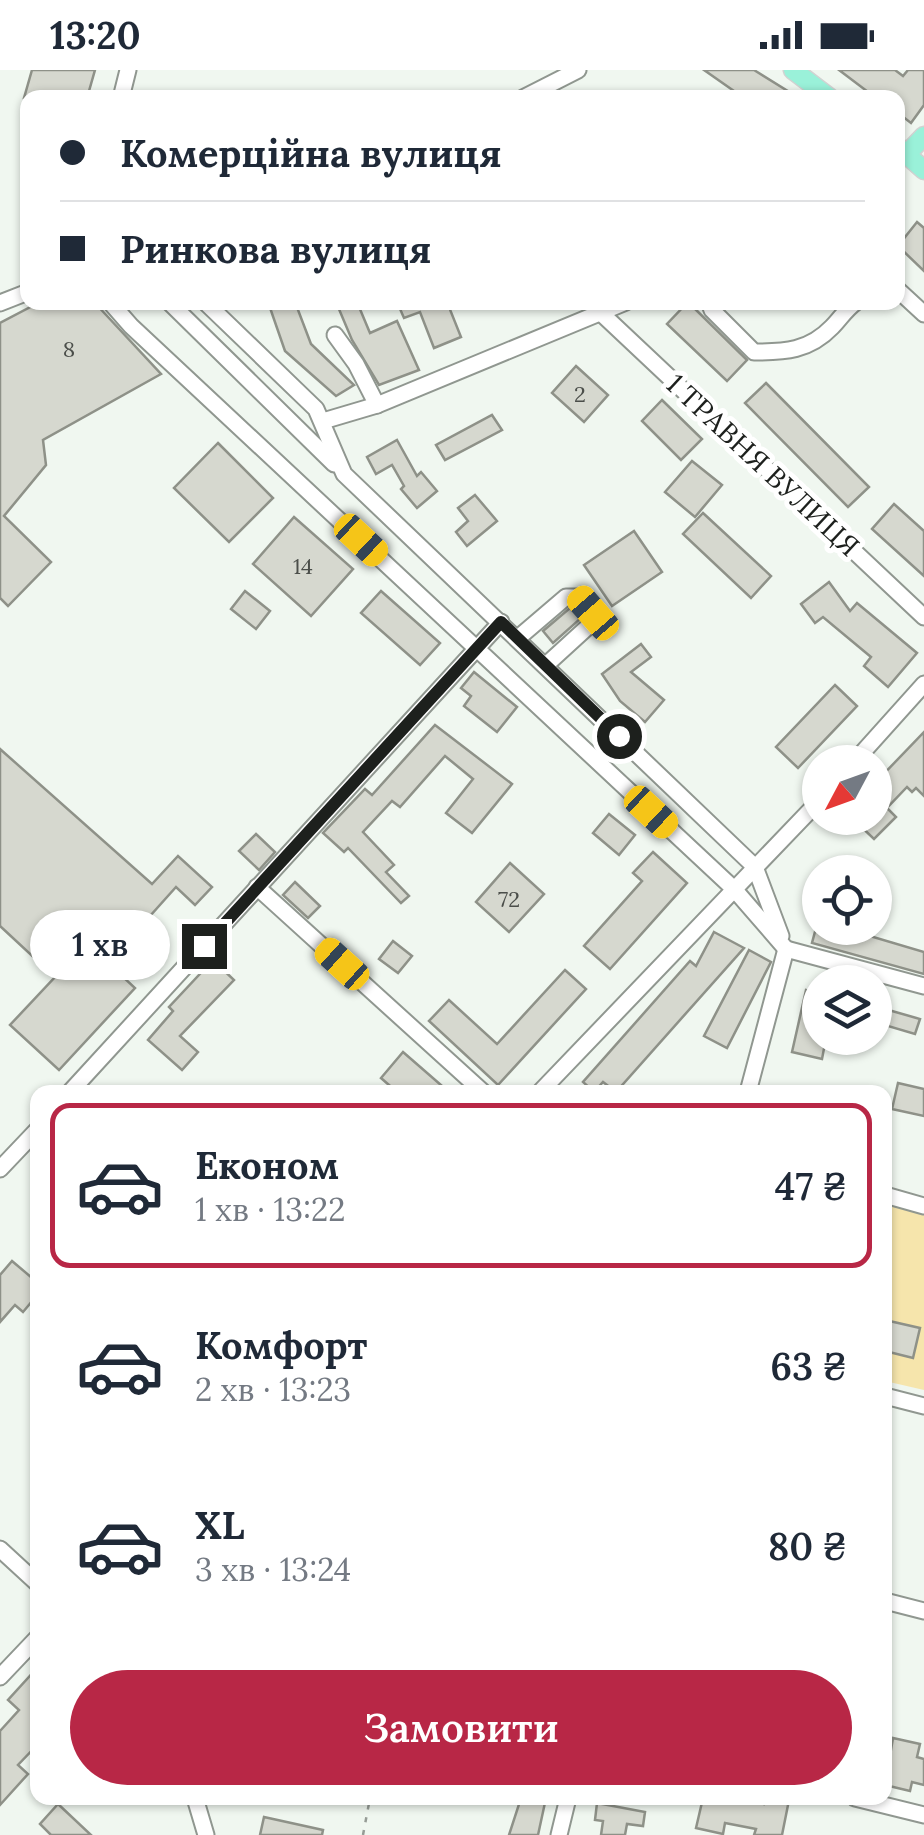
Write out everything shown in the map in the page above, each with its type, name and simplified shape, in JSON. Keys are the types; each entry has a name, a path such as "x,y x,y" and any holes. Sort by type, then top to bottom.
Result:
{"main road":[{"path":"793,70 819,90"}],"street":[{"path":"539,90 578,70"},
{"path":"905,296 924,314"},
{"path":"117,310 734,888 786,949 924,986"},
{"path":"178,310 754,868 786,949 750,1085"},
{"path":"214,310 305,396 324,421 334,456 344,474"},
{"path":"324,421 377,404 607,310"},
{"path":"712,310 754,352 786,352 803,348 832,328 849,310"},
{"name":"1 ТРАВНЯ ВУЛИЦЯ","path":"602,312 924,617"},
{"path":"335,335 377,404"},
{"path":"518,638 566,597 578,597 593,613 592,624 546,665"},
{"path":"76,1085 501,622"},
{"path":"541,709 564,684"},
{"path":"869,745 924,684"},
{"path":"547,1085 802,819"},
{"path":"257,887 475,1085"},
{"path":"0,1169 30,1137"},
{"path":"892,1197 924,1206"},
{"path":"892,1398 924,1406"},
{"path":"0,1550 30,1577"},
{"path":"892,1603 924,1611"},
{"path":"0,1677 30,1645"},
{"path":"197,1805 206,1835"},
{"path":"559,1835 566,1805"},
{"path":"886,1805 924,1814"}],"path":[{"path":"362,1835 368,1805"}],"shaded area":[{"path":"892,1205 924,1214 924,1390 892,1383"}],"building":[{"path":"32,70 95,70 89,90 26,90"},
{"path":"704,70 754,70 786,90 733,90"},
{"path":"839,70 895,70 903,76 908,70 924,70 924,105 911,123 905,118 905,90 865,90"},
{"path":"917,222 924,228 924,271 905,253 905,237"},
{"path":"25,310 101,310 161,374 43,440 46,465 4,516 51,562 8,606 0,598 0,323"},
{"path":"271,310 298,310 311,344 354,385 336,396 285,351"},
{"path":"339,310 360,310 370,333 397,321 419,370 379,385"},
{"path":"400,310 450,310 461,337 434,348 420,312 404,318"},
{"path":"680,310 696,310 747,360 727,381 667,324"},
{"path":"576,366 608,395 584,422 552,393"},
{"path":"766,383 869,487 848,507 745,403"},
{"path":"662,400 702,439 681,460 642,421"},
{"path":"492,415 502,430 445,460 436,445"},
{"path":"397,440 417,476 421,472 437,491 417,508 401,489 404,486 392,465 376,474 367,457"},
{"path":"218,443 273,498 229,542 174,488"},
{"path":"692,461 722,485 695,517 665,492"},
{"path":"475,495 497,521 467,546 456,532 468,521 458,508"},
{"path":"894,504 924,531 924,576 872,529"},
{"path":"703,513 771,576 751,598 683,534"},
{"path":"294,517 353,569 311,616 253,564"},
{"path":"634,531 662,572 612,606 584,565"},
{"path":"829,582 850,611 857,603 917,653 888,687 864,666 871,657 823,617 815,623 801,604"},
{"path":"245,591 270,611 256,629 231,609"},
{"path":"381,591 440,643 420,665 361,613"},
{"path":"570,608 580,619 553,643 543,631"},
{"path":"641,644 651,657 631,672 664,700 645,722 620,701 602,674"},
{"path":"474,672 517,707 497,732 464,706 471,696 461,688"},
{"path":"835,685 857,706 820,745 802,745 802,764 798,768 776,747"},
{"path":"435,725 512,784 472,833 446,813 473,779 445,756 400,807 392,801 363,832 394,865 386,872 409,896 401,903 348,848 344,852 323,833 365,789 372,795"},
{"path":"924,732 924,796 916,788 912,792 907,787 892,803 892,765"},
{"path":"0,749 152,884 178,856 212,887 195,905 176,887 108,963 135,988 59,1070 10,1025 55,977 0,926"},
{"path":"609,814 635,835 619,855 593,833"},
{"path":"256,834 275,852 259,870 239,851"},
{"path":"653,852 687,883 610,969 584,946 642,881 633,873"},
{"path":"510,863 544,894 509,932 476,902"},
{"path":"295,882 320,906 308,918 283,895"},
{"path":"714,932 744,948 622,1085 583,1082 690,961 696,966"},
{"path":"393,941 412,956 398,973 379,959"},
{"path":"892,943 924,952 924,974 819,945"},
{"path":"749,950 771,962 727,1048 704,1036"},
{"path":"213,960 234,980 180,1036 198,1052 182,1070 148,1040 173,1011 169,1007"},
{"path":"565,970 586,989 498,1085 429,1021 449,1000 497,1044"},
{"path":"802,1008 802,1054 792,1052"},
{"path":"892,1011 920,1019 915,1034 892,1027"},
{"path":"403,1052 441,1085 389,1085 381,1078"},
{"path":"898,1083 924,1089 924,1116 892,1109"},
{"path":"12,1261 30,1276 30,1304 23,1312 15,1305 0,1322 0,1275"},
{"path":"892,1322 920,1328 913,1358 892,1353"},
{"path":"30,1676 30,1752 18,1765 28,1774 0,1805 0,1731 19,1710 8,1700"},
{"path":"893,1738 920,1744 917,1757 924,1759 924,1785 912,1782 910,1791 892,1787"},
{"path":"59,1805 91,1835 51,1835 40,1824"},
{"path":"519,1805 544,1805 538,1835 509,1835"},
{"path":"597,1805 645,1812 643,1826 627,1824 625,1835 601,1835 603,1821 595,1820"},
{"path":"701,1805 788,1805 782,1835 754,1835 756,1829 725,1823 723,1834 696,1828"},
{"path":"264,1817 323,1830 322,1835 260,1835"}],"route":[{"path":"204,946 501,622 619,736"}]}
